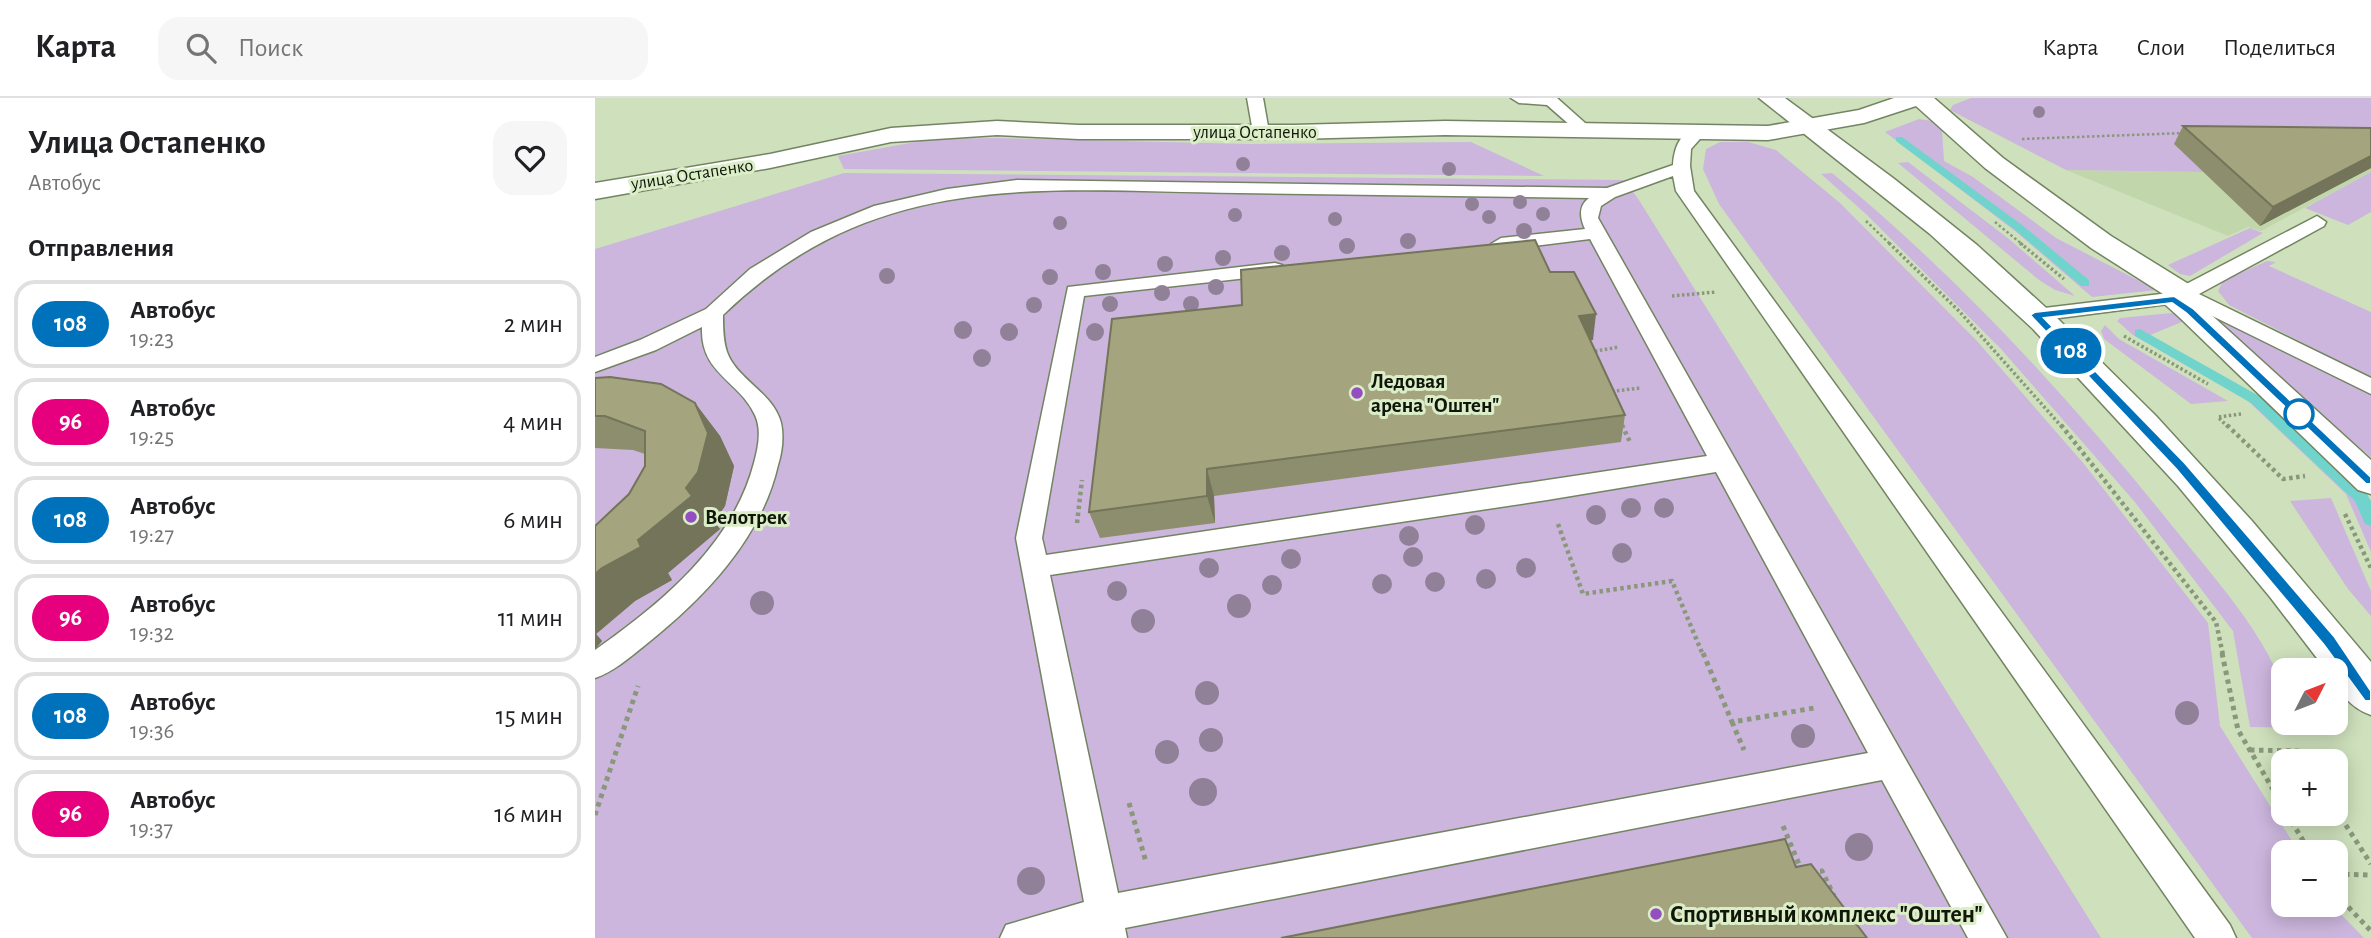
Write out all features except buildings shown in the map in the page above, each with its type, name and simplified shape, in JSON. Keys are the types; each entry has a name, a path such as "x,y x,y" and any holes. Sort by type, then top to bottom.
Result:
{"street":[{"path":"1770,98 1876,177 1982,264 2035,315 2181,466 2329,640 2371,696"},
{"name":"улица Остапенко","path":"595,191 770,161 891,135 997,128 1079,132 1445,128 1768,132 1864,116 1918,98"},
{"path":"1918,98 1975,146 2101,242 2179,297 2190,311 2371,481"}],"lane":[{"path":"1255,98 1261,132"},
{"path":"1519,98 1551,101 1585,130"},
{"path":"1699,131 1689,136 1680,168 1685,191 2217,938"},
{"path":"1680,168 1609,193 1592,204 1589,218 1987,938"},
{"path":"595,365 648,345 713,313 755,274 803,243 845,222 892,205 976,189 1070,184 1609,193"},
{"path":"2035,315 2179,297 2317,222"},
{"path":"1474,247 1596,233"},
{"path":"1106,926 1029,538 1075,291 1294,267"},
{"path":"2179,297 2371,387"},
{"path":"595,666 662,614 698,579 726,547 761,492 772,436 766,413 749,391 728,374 717,354 711,337 713,313"},
{"path":"1035,567 1547,491 1722,462"},
{"path":"1019,938 1106,926 1765,787 1889,764"}],"path":[{"path":"1975,146 2029,138 2197,133"},
{"path":"1865,220 1959,311 2047,408 2216,622 2238,730 2271,786"},
{"path":"1633,300 1755,288"},
{"path":"2118,330 2125,337 2213,387"},
{"path":"1593,362 1588,352 1628,346"},
{"path":"1602,382 1612,403"},
{"path":"1607,392 1649,387"},
{"path":"2242,407 2249,414 2218,417 2283,479 2315,475 2305,467"},
{"path":"1617,414 1632,446"},
{"path":"1547,491 1583,594 1672,580 1732,722 1854,701"},
{"path":"2342,508 2371,568"},
{"path":"595,815 640,680"},
{"path":"2249,750 2271,750"},
{"path":"1765,787 1803,873 1822,870 1838,904"},
{"path":"2346,826 2371,864"},
{"path":"1778,848 1791,845"},
{"path":"2348,874 2371,875"},
{"path":"2348,907 2371,931"}],"shaded area":[{"path":"1971,98 2371,98 2371,146 2174,144 2204,172 2066,170 1950,110 1953,105"},
{"path":"1919,119 1932,121 1942,131 1944,161 1973,177 2056,238 2157,290 2092,297 2015,231 1885,132"},
{"path":"932,139 1250,144 1471,142 1544,176 844,169 838,156"},
{"path":"1720,142 1748,142 1776,150 1840,203 1977,341 2084,464 2208,623 2220,726 2271,807 2271,826 2283,826 2291,840 2271,840 2271,917 2344,917 2364,938 2252,938 1719,204 1703,169 1706,149"},
{"path":"2173,144 2371,146 2371,172 2261,231 2248,227 2228,236 2066,170 2204,172"},
{"path":"1908,162 2009,239 2075,296 2055,290 2039,280 1898,163"},
{"path":"2371,172 2371,212 2348,225 2305,208"},
{"path":"844,173 1623,180 1637,197 2101,938 595,938 595,249"},
{"path":"1832,173 1971,299 2057,390 2138,484 2236,605 2262,644 2271,661 2271,727 2250,727 2233,631 2134,501 2001,349 1867,215 1821,174"},
{"path":"2250,228 2263,233 2190,276 2180,274 2168,265"},
{"path":"2267,261 2276,262 2269,266 2371,312 2371,378 2229,305 2218,291 2223,281"},
{"path":"2182,312 2189,319 2150,335 2261,400 2371,501 2371,552 2346,494 2247,400 2133,335 2117,321 2120,318"},
{"path":"2201,314 2215,314 2371,393 2371,457"},
{"path":"2105,325 2119,339 2228,401 2191,404 2104,339 2101,331"},
{"path":"2331,498 2371,591 2371,616 2348,589 2290,501"}],"waterway":[{"path":"1899,139 2018,227 2085,283"},
{"path":"2140,333 2256,400 2362,498 2371,520"}],"bus line":[{"name":"108","path":"2371,480 2174,299 2035,315 2181,466 2329,640 2371,696"}],"place":[{"name":"Ледовая арена \"Оштен\"","path":"1357,393"},
{"name":"Велотрек","path":"691,517"},
{"name":"Спортивный комплекс \"Оштен\"","path":"1656,914"}]}
